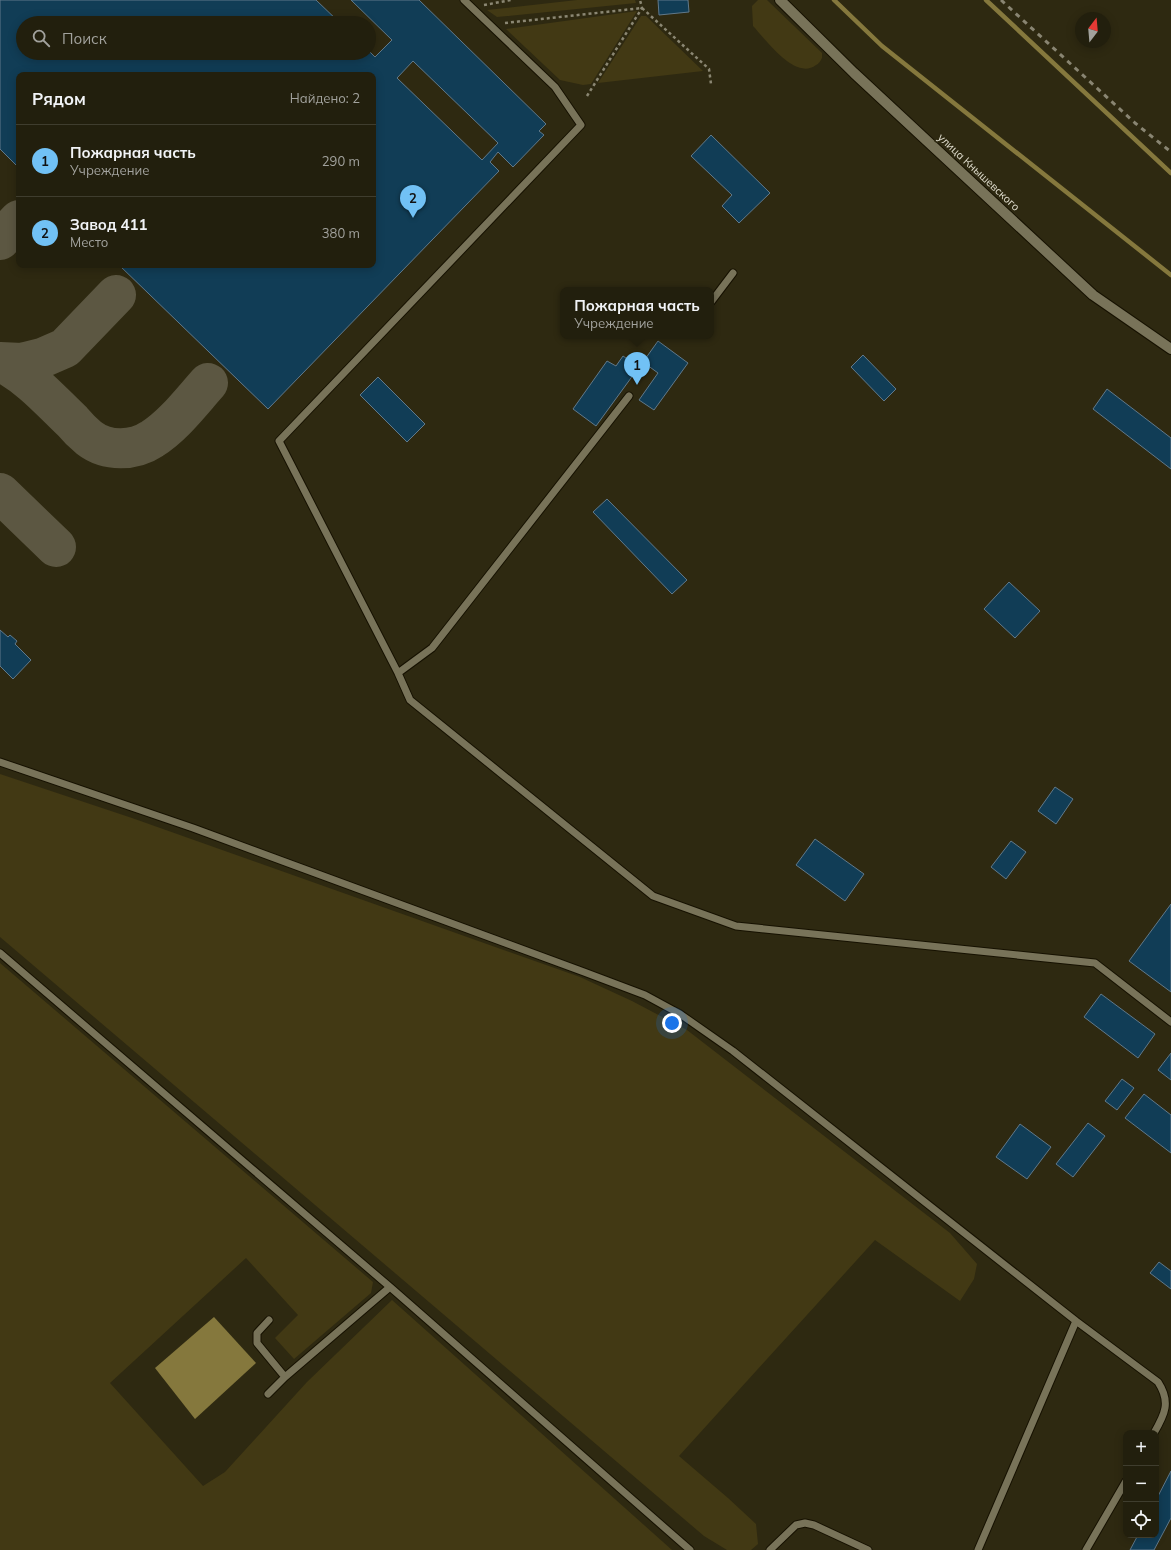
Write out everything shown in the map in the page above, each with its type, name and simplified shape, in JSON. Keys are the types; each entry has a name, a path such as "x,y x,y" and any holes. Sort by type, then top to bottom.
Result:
{"street":[{"name":"улица Кнышевского","path":"780,0 854,72 1093,294 1171,349"}],"lane":[{"path":"464,0 554,87 581,125 279,441 398,673 410,700 653,896 736,926 1095,963 1171,1022"},
{"path":"714,298 733,273"},
{"path":"398,673 432,648 629,396"},
{"path":"0,762 193,828 645,995 680,1014 733,1052 1076,1321 1158,1382 1165,1392 1165,1410 1162,1420 1156,1430"},
{"path":"0,953 390,1288 690,1550"},
{"path":"268,1394 285,1377 390,1288"},
{"path":"269,1320 256,1333 257,1343 285,1377"},
{"path":"978,1550 1076,1321"},
{"path":"1086,1550 1123,1487"},
{"path":"770,1550 796,1524 805,1523 814,1525 868,1550"}],"path":[{"path":"472,7 511,0"},
{"path":"640,0 642,8 709,69 711,84"},
{"path":"490,25 642,8"},
{"path":"588,96 642,8"}],"shaded area":[{"path":"577,0 635,0 636,3 497,17 487,10"},
{"path":"758,0 767,0 822,53 822,58 818,64 808,68 799,68 790,63 773,49 753,26 752,6"},
{"path":"637,11 591,84 583,85 560,80 506,29"},
{"path":"641,16 646,16 703,71 598,83"},
{"path":"0,774 132,818 580,977 632,1001 687,1030 950,1233 977,1264 974,1279 960,1301 875,1240 679,1456 756,1524 758,1544 751,1550 727,1550 704,1536 0,937"},
{"path":"0,963 373,1282 371,1293 294,1359 275,1338 298,1315 246,1258 110,1383 203,1486 225,1472 307,1382 392,1300 672,1550 0,1550"},
{"path":"214,1317 256,1363 195,1419 155,1368"}],"building":[{"path":"0,0 316,0 333,16 16,16 16,60 376,60 376,56 392,40 376,24 376,16 367,16 351,0 419,0 546,124 539,131 544,135 513,167 498,152 490,162 499,171 268,409 122,268 376,268 376,72 16,72 16,165 0,149","holes":["413,61 498,143 482,160 397,78"]},
{"path":"658,0 688,0 689,12 659,15"},
{"path":"711,135 770,193 739,223 722,206 732,195 691,156"},
{"path":"658,341 688,363 654,410 639,400 658,373 643,362"},
{"path":"863,355 896,389 884,401 851,367"},
{"path":"623,356 639,367 596,426 573,409 607,361 616,366"},
{"path":"378,377 425,424 407,442 360,395"},
{"path":"1107,389 1171,438 1171,469 1093,409"},
{"path":"607,499 687,580 672,594 593,512"},
{"path":"1009,582 1040,611 1015,638 984,609"},
{"path":"0,630 8,637 10,635 17,641 15,644 31,660 13,679 0,666"},
{"path":"1055,787 1073,799 1056,824 1038,811"},
{"path":"815,839 864,874 845,901 796,865"},
{"path":"1011,841 1026,852 1006,879 991,867"},
{"path":"1171,904 1171,992 1129,961"},
{"path":"1101,994 1155,1034 1138,1058 1084,1017"},
{"path":"1171,1053 1171,1080 1158,1070"},
{"path":"1122,1079 1134,1088 1117,1110 1105,1101"},
{"path":"1144,1094 1171,1115 1171,1153 1125,1118"},
{"path":"1088,1123 1105,1136 1073,1177 1056,1164"},
{"path":"1020,1124 1051,1147 1027,1179 996,1157"},
{"path":"1159,1262 1171,1271 1171,1289 1150,1273"},
{"path":"1171,1471 1171,1518 1154,1550 1130,1550 1136,1538 1159,1538 1159,1494"}],"waterway":[{"path":"834,0 882,46 1171,275"},
{"path":"986,0 1171,173"}],"taxiway":[{"path":"0,240 16,223"},
{"path":"0,362 22,363 42,358 65,348 116,295"},
{"path":"3,363 31,382 89,438 96,443 112,448 129,448 137,446 160,434 174,421 208,383"},
{"path":"0,493 56,547"}],"railway":[{"path":"1001,0 1135,123 1171,152"}],"place":[{"name":"Завод 411","path":"413,218"},
{"name":"Пожарная часть","path":"637,385"}]}
